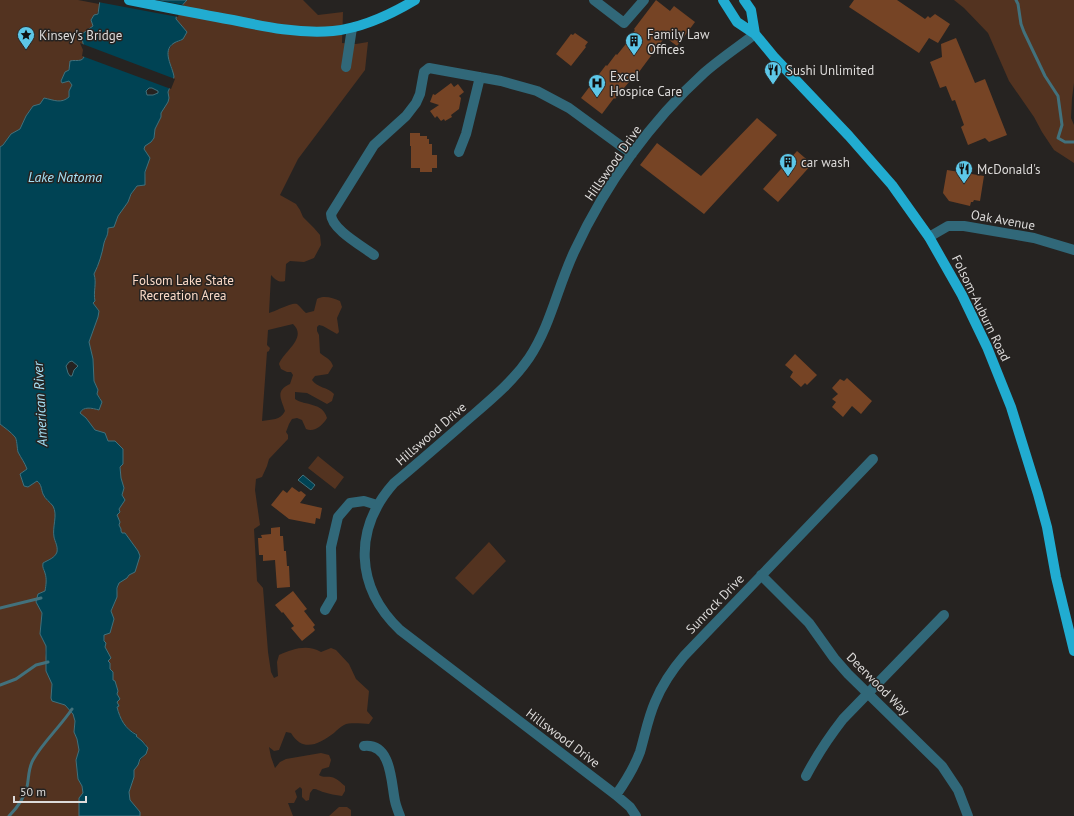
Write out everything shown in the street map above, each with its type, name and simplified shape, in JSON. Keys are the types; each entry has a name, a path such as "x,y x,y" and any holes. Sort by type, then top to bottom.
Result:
{"main road":[{"path":"129,0 268,27 312,32 352,28 385,16 415,0"},
{"name":"Folsom-Auburn Road","path":"723,0 737,22 755,34 774,57 850,136 892,185 929,237 962,295 987,347 1011,407 1038,494 1074,651"},
{"path":"744,0 751,10 755,34"}],"street":[{"path":"594,0 624,23 644,0"},
{"path":"346,66 352,28"},
{"name":"Hillswood Drive","path":"636,816 630,807 616,795 400,630 390,620 382,609 369,585 364,558 367,530 377,505 394,483 503,389 529,358 539,341 562,279 587,224 632,154 662,116 685,92 724,57 755,34"},
{"path":"374,255 336,227 331,219 331,214 374,145 406,116 416,103 420,94 426,70 430,68 525,86 549,96 569,108 632,154"},
{"path":"459,152 466,134 480,77"},
{"name":"Oak Avenue","path":"929,237 948,226 964,226 1034,238 1074,250"},
{"name":"Sunrock Drive","path":"616,795 633,768 655,702 672,670 873,459"},
{"path":"325,610 332,598 331,546 338,517 350,504 364,501 377,505"},
{"name":"Deerwood Way","path":"761,575 804,617 818,634 834,658 868,694 942,766 958,790 968,816"},
{"path":"806,776 816,756 844,719 944,615"},
{"path":"364,746 369,746 378,750 387,760 395,802 400,816"}],"green space":[{"path":"0,0 78,0 99,4 99,9 91,20 93,24 92,27 87,29 84,57 81,60 73,60 61,81 62,83 69,81 72,85 69,97 60,101 45,98 40,104 33,106 20,129 0,147"},
{"name":"Folsom Lake State Recreation Area","path":"187,0 303,0 318,15 343,12 342,43 356,44 368,42 365,70 298,159 280,195 296,204 303,217 320,235 321,245 314,258 304,262 290,261 286,264 285,281 279,281 271,275 269,313 295,304 297,304 306,313 314,311 317,299 323,297 340,301 342,307 337,318 339,332 337,334 323,326 319,325 317,327 320,353 330,360 333,366 328,374 315,376 312,380 317,385 334,394 332,401 327,404 307,393 295,392 295,399 322,409 327,418 321,426 312,430 306,429 302,420 297,418 292,419 286,432 288,439 269,459 262,477 256,479 255,490 260,525 254,529 257,581 263,588 271,672 274,678 278,676 277,662 279,655 290,651 300,648 310,648 321,652 331,648 336,650 349,664 356,679 369,691 367,711 373,718 369,724 353,723 344,725 323,740 311,745 301,743 291,733 286,732 279,750 274,751 269,747 275,768 280,762 286,759 321,753 329,755 331,760 329,767 322,769 319,775 337,779 345,786 345,791 342,796 313,789 310,793 309,800 306,801 302,797 302,789 300,787 295,791 297,797 294,803 288,803 293,816 140,816 138,809 130,800 129,793 134,770 146,754 146,744 136,736 137,734 132,732 122,722 117,703 118,691 115,681 113,680 108,661 110,658 105,647 104,635 110,633 112,627 113,619 111,611 115,602 119,583 128,575 138,551 125,533 122,533 117,515 122,502 122,492 124,488 120,467 123,464 123,449 108,441 105,433 95,430 86,418 80,414 81,411 85,409 91,408 99,410 101,399 97,394 98,390 94,381 93,359 89,342 99,311 93,303 95,301 94,274 100,259 108,228 117,220 135,188 137,186 145,185 148,155 144,149 145,145 151,142 154,138 155,129 161,117 161,113 169,98 168,92 172,68 168,59 168,51 174,42 181,41 178,22 176,19 177,11","holes":["293,324 297,329 298,334 296,340 281,359 279,364 281,369 291,372 293,375 290,384 282,389 280,395 285,411 278,418 262,421 267,352 270,348 267,345 268,330"]},
{"path":"954,0 1074,0 1074,83 1071,118 1074,125 1074,163 1054,150 1034,117 1009,81 988,33 964,8"},
{"path":"0,424 16,438 18,449 27,469 20,474 24,486 28,487 37,481 39,482 44,496 53,506 54,510 54,537 57,552 53,557 43,563 46,578 45,591 36,602 42,613 40,634 46,646 45,653 52,684 52,701 65,705 73,714 75,721 74,732 79,750 76,760 78,779 82,786 83,793 79,799 79,816 0,816"},
{"path":"318,456 344,477 335,489 308,468"},
{"path":"489,542 506,561 473,595 455,578"},
{"path":"339,807 347,807 351,810 351,816 329,816"}],"water":[{"name":"Lake Natoma","path":"100,0 187,0 177,11 176,19 187,32 183,39 174,43 168,50 174,77 168,92 168,102 161,113 161,117 155,129 154,138 145,146 144,149 150,158 145,172 145,185 137,186 118,216 114,227 108,228 100,259 94,274 95,301 93,303 99,311 89,342 93,359 94,381 98,390 97,394 102,402 99,410 85,408 80,413 95,430 105,433 108,441 115,441 123,449 123,464 120,467 124,488 122,495 125,500 119,509 120,512 117,515 122,533 125,533 140,556 135,572 119,583 117,588 117,597 111,611 114,619 110,633 104,635 104,641 106,643 105,647 111,658 108,661 110,663 110,669 113,672 113,680 115,681 118,691 117,694 120,699 117,702 119,706 117,707 120,716 126,727 137,735 136,736 148,748 146,754 140,759 134,770 134,777 129,792 130,800 140,812 140,816 79,816 79,798 83,793 82,786 78,779 76,760 79,750 74,732 75,721 73,714 65,705 52,701 51,698 52,684 46,671 46,646 40,634 42,613 36,602 38,594 45,591 46,578 43,563 53,557 57,552 54,537 54,510 53,506 44,496 41,486 37,481 28,487 24,486 20,474 27,469 18,452 16,438 0,424 0,147 11,134 20,129 33,106 40,104 44,98 60,101 69,97 69,91 72,85 69,81 62,83 61,81 65,72 69,70 70,61 81,60 83,58 85,53 82,34 93,26 91,20 94,15 98,14","holes":["149,88 158,91 158,93 147,95 146,91","72,361 78,366 74,370 72,376 70,376 66,366"]},
{"path":"303,475 315,485 311,490 298,480"}],"pier":[{"path":"98,0 157,0 184,5 179,12 178,17 98,2"},
{"path":"80,43 175,79 171,89 82,56 83,50"}],"building":[{"path":"656,0 670,11 674,6 695,22 677,46 665,37 639,72 638,71 615,99 614,98 602,114 581,98 606,65 607,66 629,40 628,39 635,30 634,29"},
{"path":"854,0 897,0 925,19 928,16 930,18 935,14 950,24 938,43 929,38 919,53 849,7"},
{"path":"575,33 588,42 585,46 586,47 571,66 556,54 571,34 573,35"},
{"path":"956,38 975,83 985,79 1007,135 989,142 985,138 968,145 961,127 964,125 955,100 952,101 946,86 940,88 930,62 942,57 941,44"},
{"path":"451,83 454,87 458,84 464,92 459,96 461,98 459,109 451,115 452,117 445,121 444,119 441,121 437,116 435,118 430,111 439,105 430,102 433,94 435,95"},
{"path":"757,118 777,135 704,214 640,165 657,143 701,176"},
{"path":"410,133 420,133 420,136 427,136 427,139 429,139 429,144 432,144 432,155 437,155 437,168 432,168 432,172 420,172 420,168 411,168"},
{"name":"car wash","path":"797,151 812,164 778,202 763,189"},
{"name":"McDonald's","path":"947,170 984,176 980,201 974,200 971,202 970,206 949,201 943,193"},
{"path":"795,354 817,375 807,385 805,383 801,387 790,377 793,372 785,365"},
{"path":"847,378 872,401 861,414 852,406 843,417 832,407 836,402 832,399 838,394 832,388 840,379 844,381"},
{"path":"292,487 306,495 300,503 322,508 320,519 316,518 315,524 289,519 271,505 283,490 287,493"},
{"path":"280,527 280,536 283,536 287,566 289,566 290,587 277,588 275,560 263,561 263,555 259,555 258,538 262,538 261,535 271,534 271,528"},
{"path":"293,591 307,609 304,611 315,625 313,627 315,630 302,641 291,628 294,626 283,612 282,613 275,605"}],"waterway":[{"path":"1016,0 1024,32 1045,76 1058,96 1062,125 1058,138 1065,142 1074,142"},
{"path":"0,608 41,598"},
{"path":"0,685 16,679 36,665 48,662"},
{"path":"9,816 24,795 33,760 72,709"}],"place":[{"name":"Kinsey's Bridge","path":"26,50"},
{"name":"Family Law Offices","path":"634,56"},
{"name":"Sushi Unlimited","path":"773,85"},
{"name":"Excel Hospice Care","path":"597,98"},
{"name":"car wash","path":"788,177"},
{"name":"McDonald's","path":"964,184"}],"water label":[{"name":"American River","path":"40,404"}]}
